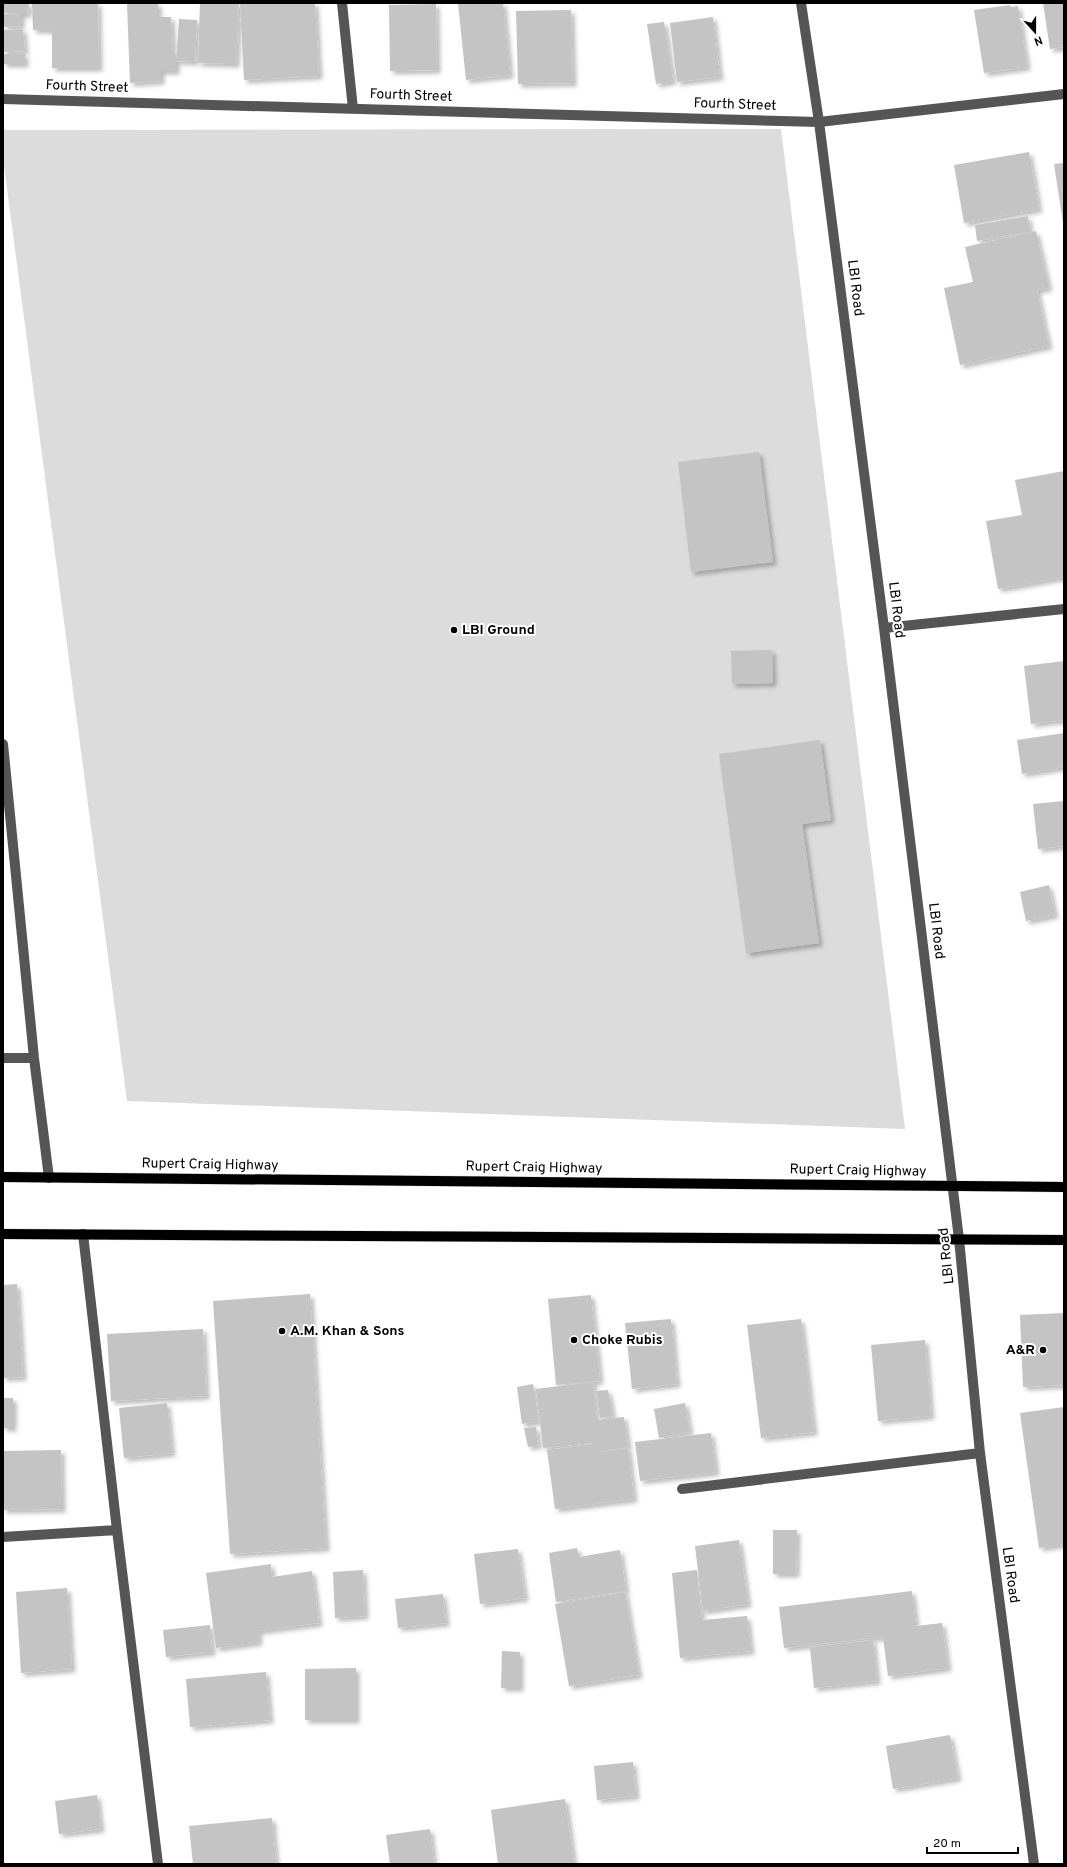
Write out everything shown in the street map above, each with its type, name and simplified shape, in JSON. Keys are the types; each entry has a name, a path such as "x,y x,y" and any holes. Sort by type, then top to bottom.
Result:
{"main road":[{"name":"Rupert Craig Highway","path":"3,1177 1064,1187"},
{"path":"3,1234 1064,1240"}],"street":[{"path":"342,3 353,109"},
{"name":"LBI Road","path":"801,3 819,122 884,628 953,1186 980,1454 1034,1864"},
{"name":"Fourth Street","path":"3,99 819,122 1064,94"},
{"path":"884,628 1064,609"},
{"path":"3,744 34,1058 49,1178"},
{"path":"3,1058 34,1058"},
{"path":"84,1234 117,1530 158,1864"},
{"path":"682,1488 980,1454"},
{"path":"3,1537 117,1530"}],"shaded area":[{"name":"LBI Ground","path":"781,129 905,1129 127,1101 3,158 3,130"}],"building":[{"path":"3,3 29,3 28,14 21,14 21,26 3,27 3,14 19,14 3,13"},
{"path":"32,3 98,3 99,68 52,68 52,30 33,30"},
{"path":"127,3 158,3 158,17 171,17 173,55 176,55 176,71 161,71 161,81 130,83"},
{"path":"200,3 239,3 236,64 198,63"},
{"path":"240,3 315,3 319,76 244,80"},
{"path":"458,3 503,3 510,75 466,80"},
{"path":"1043,3 1064,3 1064,47 1050,49"},
{"path":"436,4 437,70 390,71 389,5"},
{"path":"1010,5 1011,7 1018,6 1027,67 984,73 974,10"},
{"path":"571,10 573,83 518,84 516,11"},
{"path":"713,17 720,77 677,82 670,23"},
{"path":"179,19 197,20 195,62 176,61"},
{"path":"664,22 673,81 656,84 647,24"},
{"path":"23,29 25,51 3,52 3,30"},
{"path":"3,54 25,54 25,64 3,64"},
{"path":"1029,152 1039,209 964,223 954,165"},
{"path":"1064,163 1064,223 1063,223 1054,164"},
{"path":"1028,216 1030,232 977,241 975,225"},
{"path":"1036,231 1049,288 1037,290 1049,346 960,365 944,288 973,282 965,247"},
{"path":"759,452 773,562 691,572 678,462"},
{"path":"1064,471 1064,577 998,589 986,521 1022,515 1015,480"},
{"path":"772,650 773,683 732,684 731,651"},
{"path":"1064,661 1064,720 1031,724 1024,666"},
{"path":"1064,733 1064,767 1022,774 1017,740"},
{"path":"820,740 831,820 802,824 819,943 746,953 719,754"},
{"path":"1064,801 1064,846 1038,849 1033,804"},
{"path":"1049,885 1055,915 1026,921 1020,892"},
{"path":"17,1284 23,1377 3,1378 3,1285"},
{"path":"310,1294 326,1548 230,1554 213,1301"},
{"name":"Choke Rubis","path":"591,1295 600,1381 556,1385 548,1299"},
{"name":"A&R","path":"1064,1313 1064,1385 1023,1387 1020,1315"},
{"path":"671,1319 677,1384 632,1389 625,1323"},
{"path":"801,1319 814,1432 761,1438 747,1325"},
{"path":"203,1329 206,1396 111,1401 107,1334"},
{"path":"925,1340 931,1416 878,1421 871,1345"},
{"path":"593,1382 597,1420 624,1417 628,1447 593,1453 628,1448 634,1499 555,1509 547,1450 592,1444 543,1448 536,1389"},
{"path":"533,1384 539,1421 522,1424 517,1387"},
{"path":"608,1390 613,1416 600,1418 596,1391"},
{"path":"3,1398 13,1398 13,1428 3,1428"},
{"path":"167,1403 172,1453 124,1458 119,1408"},
{"path":"685,1403 690,1432 659,1438 654,1409"},
{"path":"1064,1407 1064,1544 1039,1548 1020,1413"},
{"path":"536,1427 539,1445 528,1447 524,1428"},
{"path":"711,1433 716,1472 640,1481 635,1442"},
{"path":"61,1450 62,1509 3,1510 3,1451"},
{"path":"773,1530 797,1530 796,1574 773,1574"},
{"path":"739,1540 748,1604 703,1611 695,1546"},
{"path":"577,1548 579,1557 620,1550 626,1591 556,1602 549,1553"},
{"path":"518,1549 525,1598 480,1604 474,1554"},
{"path":"271,1564 272,1577 312,1571 319,1623 258,1631 259,1642 216,1648 206,1573"},
{"path":"363,1570 365,1616 335,1618 333,1572"},
{"path":"697,1570 702,1620 747,1616 751,1651 680,1658 672,1573"},
{"path":"67,1588 72,1669 21,1673 16,1592"},
{"path":"912,1591 916,1626 942,1623 948,1668 888,1676 883,1637 784,1648 779,1607"},
{"path":"625,1592 639,1675 569,1686 555,1604"},
{"path":"443,1594 446,1623 398,1628 395,1599"},
{"path":"210,1625 212,1652 166,1657 163,1630"},
{"path":"873,1640 877,1681 814,1688 810,1647"},
{"path":"502,1651 520,1652 520,1688 501,1688"},
{"path":"356,1668 356,1720 305,1720 305,1669"},
{"path":"266,1672 270,1720 190,1727 186,1679"},
{"path":"950,1735 958,1778 893,1789 886,1746"},
{"path":"633,1762 636,1796 597,1800 594,1766"},
{"path":"97,1795 101,1829 59,1834 55,1801"},
{"path":"565,1799 574,1864 498,1864 491,1810"},
{"path":"272,1818 276,1864 193,1864 189,1826"},
{"path":"430,1829 434,1864 390,1864 386,1835"}],"place":[{"name":"LBI Ground","path":"454,630"},
{"name":"A.M. Khan & Sons","path":"282,1331"},
{"name":"Choke Rubis","path":"574,1340"},
{"name":"A&R","path":"1043,1350"}]}
